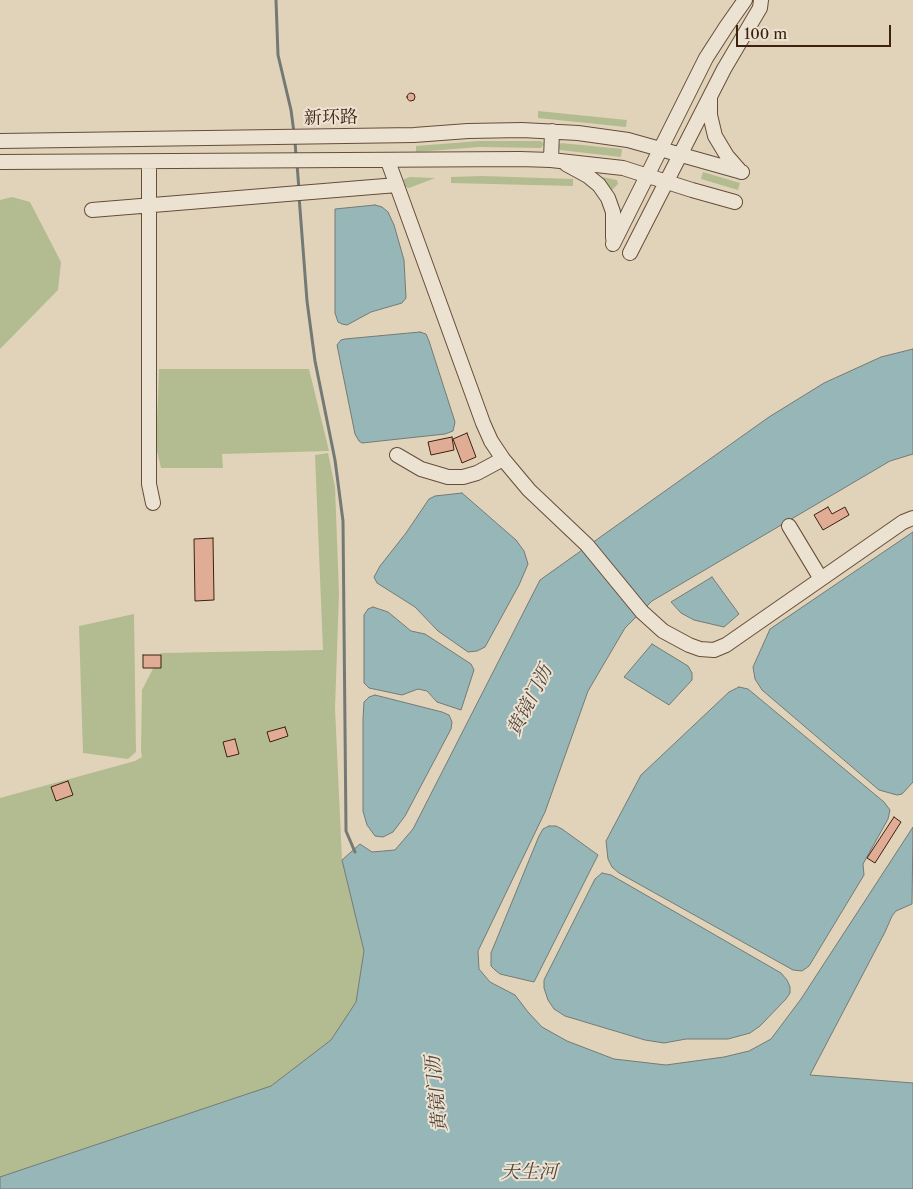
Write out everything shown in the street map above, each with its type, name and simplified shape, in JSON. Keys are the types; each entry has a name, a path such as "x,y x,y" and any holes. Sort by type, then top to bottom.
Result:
{"street":[{"path":"551,160 578,170 599,185 608,198 613,212 613,244 706,58 745,0"},
{"path":"630,254 711,95 760,8 761,0"},
{"name":"新环路","path":"0,141 414,135 522,130 578,132 628,140 742,172 727,156 715,136 709,105 711,95"},
{"path":"551,160 552,131"},
{"path":"0,162 551,160 624,168 735,202"},
{"path":"388,161 491,442 529,490 587,545 642,612 663,631 700,649 714,650 726,645 903,522 913,518"},
{"path":"149,162 149,484 153,503"},
{"path":"92,210 397,185"},
{"path":"397,455 421,469 448,477 463,477 477,473 503,459"},
{"path":"789,526 821,580"}],"green space":[{"path":"538,111 627,120 626,127 538,118"},
{"path":"479,141 541,141 544,144 541,148 479,147 416,152 416,146"},
{"path":"561,143 622,149 621,157 560,150 558,146"},
{"path":"703,172 740,183 738,190 701,179"},
{"path":"482,176 573,179 573,186 451,183 451,177"},
{"path":"597,176 617,180 618,184 611,191"},
{"path":"410,177 435,178 409,188 401,185 404,179"},
{"path":"12,197 30,202 61,262 58,290 0,349 0,200"},
{"path":"159,369 309,369 329,451 222,454 223,468 161,468 156,447"},
{"path":"328,453 335,487 339,594 335,708 342,860 364,951 356,1002 331,1040 271,1086 0,1177 0,798 135,761 142,757 142,690 161,653 323,650 315,455"},
{"path":"134,614 136,752 128,759 83,753 79,626"}],"water":[{"path":"375,205 382,207 388,212 394,225 404,260 406,298 402,303 371,312 347,325 342,324 338,322 335,313 335,209"},
{"path":"420,332 426,334 429,341 455,422 453,431 445,434 362,443 355,434 337,345 341,340 345,339"},
{"path":"913,349 913,454 890,461 652,601 625,628 588,691 545,812 478,951 479,969 490,982 515,995 542,1027 567,1041 614,1059 666,1065 724,1057 749,1051 771,1039 801,999 913,827 912,904 896,911 892,916 810,1075 913,1083 913,1189 0,1189 0,1177 271,1086 331,1040 356,1002 364,951 342,860 360,844 372,852 395,850 413,829 540,580 769,417 824,383 881,357"},
{"path":"462,493 516,540 524,551 528,564 519,585 485,647 477,651 468,652 438,631 415,607 377,583 374,577 429,499 435,496"},
{"path":"913,532 913,782 902,794 897,795 879,790 762,690 755,679 753,667 770,629"},
{"path":"712,577 739,614 724,627 694,620 681,613 671,602"},
{"path":"373,607 388,612 411,631 425,634 471,664 474,670 461,710 437,702 427,691 418,689 402,695 369,688 364,683 364,615 368,609"},
{"path":"652,644 688,666 692,673 692,680 669,705 624,677"},
{"path":"739,687 748,689 884,802 890,810 888,819 863,864 864,875 809,966 802,971 793,970 619,873 612,867 608,859 606,841 641,775 729,692"},
{"path":"375,695 442,712 449,715 452,722 451,729 405,816 393,832 383,837 375,836 367,825 363,811 364,702 369,697"},
{"path":"549,826 556,826 562,829 598,855 534,982 500,974 491,966 491,953 539,836 543,829"},
{"path":"602,873 611,875 781,973 787,980 790,993 760,1026 750,1033 728,1039 686,1039 664,1043 645,1040 565,1016 554,1009 548,1000 544,988 544,980 595,879"}],"building":[{"path":"411,93 415,97 411,101 407,97"},
{"path":"467,433 476,457 462,463 453,439"},
{"path":"452,437 454,450 431,455 428,442"},
{"path":"828,507 832,514 845,507 849,515 823,530 814,515"},
{"path":"213,538 214,600 195,601 194,539"},
{"path":"143,655 161,655 161,668 143,668"},
{"path":"285,727 288,736 270,742 267,732"},
{"path":"235,739 239,754 227,757 223,742"},
{"path":"68,781 73,795 56,801 51,787"},
{"path":"894,817 901,822 875,863 867,858"}],"waterway":[{"path":"276,0 278,55 291,110 294,133"},
{"path":"295,141 296,157"},
{"path":"297,164 299,190"},
{"path":"299,196 307,301 315,361 335,460 343,521 346,831 355,852"}],"water label":[{"name":"黄镜门沥","path":"530,701"},
{"name":"黄镜门沥","path":"437,1094"},
{"name":"天生河","path":"529,1173"}]}
